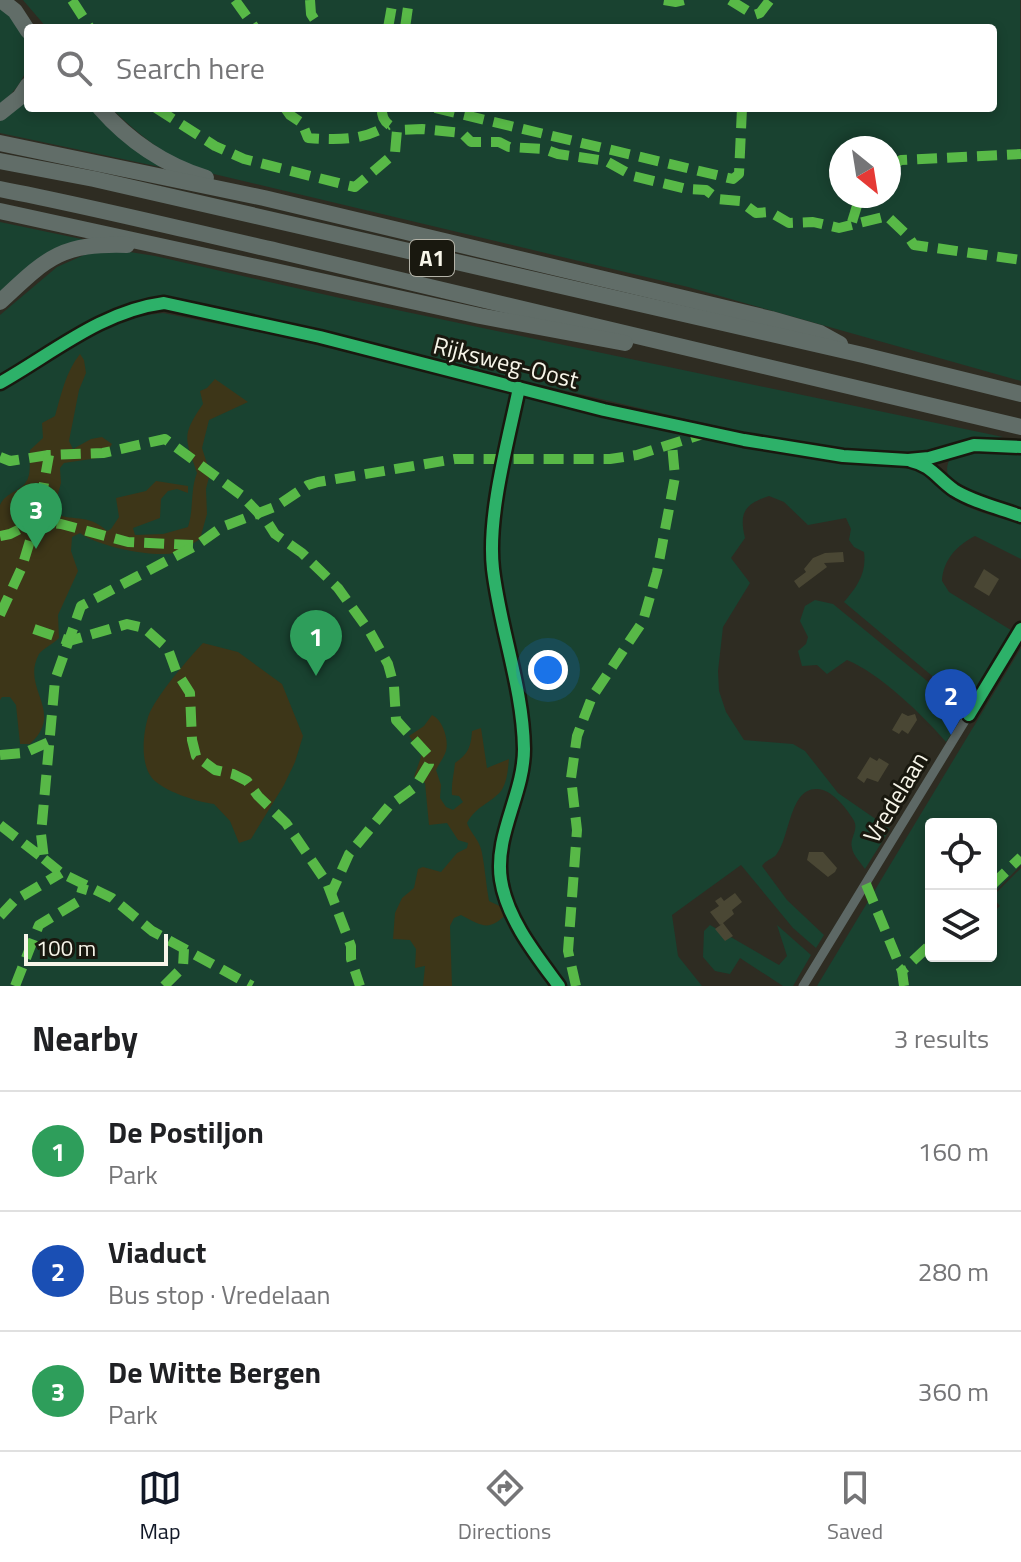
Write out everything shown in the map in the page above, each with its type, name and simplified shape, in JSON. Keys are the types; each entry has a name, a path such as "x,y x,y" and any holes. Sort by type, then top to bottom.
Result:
{"highway":[{"path":"1,0 15,11 24,25"},
{"path":"16,0 37,24"},
{"path":"0,113 24,91"},
{"name":"A1","path":"104,112 129,136 170,163 264,198"},
{"name":"A1","path":"0,143 264,198 771,319 820,333 863,355"},
{"name":"A1","path":"0,161 94,179 1021,394"},
{"name":"A1","path":"0,189 88,206 484,298 1021,427"},
{"name":"A1","path":"0,211 546,330 720,357"},
{"name":"A1","path":"0,302 37,266 71,249 107,245 175,248"}],"street":[{"name":"Vredelaan","path":"803,986 1021,629"}],"green space":[{"path":"23,0 1020,0 1021,381 688,287 197,170 151,143 115,112 997,112 997,24 44,24"},
{"path":"0,8 13,19 24,36 24,74 12,93 0,104"},
{"path":"24,97 24,112 101,112 179,171 0,133 0,117"},
{"path":"0,222 86,240 0,294"},
{"path":"93,251 155,256 340,298 1003,437 924,452 889,455 788,443 260,319 163,302 95,319 0,377 0,315 57,267"},
{"path":"163,313 279,336 702,437 808,457 911,466 962,504 1021,523 1021,559 975,536 952,554 945,566 942,581 949,592 1014,632 968,706 844,602 860,579 865,560 864,552 849,540 851,529 846,518 808,525 784,502 769,496 754,502 745,511 745,538 731,558 750,583 723,627 718,671 719,691 726,712 744,740 793,744 805,751 838,793 890,829 865,869 852,848 855,823 842,804 832,795 816,789 800,797 781,848 762,866 787,900 824,935 816,948 793,928 741,865 672,915 678,956 702,986 0,986 0,391 104,328 132,317"},
{"path":"992,448 1021,451 1021,513 959,488 948,474 951,457"},
{"path":"815,600 833,604 965,712 946,742 900,696 859,666 847,660 827,674 817,665 802,666 798,651 806,644 808,637 800,621 805,606"},
{"path":"1021,648 1021,865 997,890 997,818 925,818 925,962 997,962 997,909 1000,906 997,892 1021,868 1021,986 904,986 909,981 907,976 900,980 902,986 817,986"},
{"path":"710,925 779,965 787,956 777,925 811,955 793,986 783,986 740,958 730,974 715,971 703,957 704,931"}],"sand":[{"path":"80,354 86,373 79,390 69,441 73,449 102,437 112,444 104,457 64,463 60,468 61,483 53,512 93,522 107,531 119,517 116,498 146,491 156,481 188,486 188,493 177,489 168,491 161,499 160,518 133,528 135,535 163,534 188,527 197,473 187,438 203,404 200,391 215,379 248,402 209,420 202,448 210,473 206,489 207,514 200,539 174,553 156,554 109,546 80,533 72,537 71,551 78,571 58,615 59,638 39,654 35,667 44,721 30,744 20,744 16,705 10,697 0,700 0,505 26,482 30,450 43,438 42,423 55,416 68,376"},
{"path":"203,643 238,652 282,684 303,736 284,785 251,839 239,843 230,821 214,804 181,795 157,783 148,772 144,757 148,717 157,699"},
{"path":"432,715 442,726 447,741 446,751 436,770 441,785 440,798 446,807 453,810 463,802 459,796 452,795 452,783 455,763 468,750 472,731 481,728 487,768 509,759 501,791 467,823 481,848 489,901 510,911 491,925 461,915 454,918 450,926 452,986 423,986 425,966 415,968 416,949 410,940 393,939 395,913 402,898 414,888 418,869 423,867 441,872 457,853 467,848 468,843 458,840 447,823 429,825 425,783 414,777 422,754 409,736 424,726"}],"building":[{"path":"843,552 844,562 824,563 827,567 799,588 794,581 806,572 804,569 813,558 825,553"},
{"path":"984,569 999,579 989,596 974,587"},
{"path":"902,713 908,716 915,714 917,720 908,734 902,730 899,734 892,730"},
{"path":"870,757 889,764 878,782 867,778 864,783 857,778"},
{"path":"809,852 823,852 837,868 835,872 828,877 807,860"},
{"path":"735,893 742,902 723,923 733,936 725,941 715,929 722,924 710,912 719,906 715,901 721,897 724,901"}],"marked path":[{"path":"72,0 87,24"},
{"path":"235,0 252,24"},
{"path":"310,0 311,14 317,24"},
{"path":"389,24 393,0"},
{"path":"406,24 409,0"},
{"path":"664,0 684,0"},
{"path":"730,0 754,15 760,13 770,0"},
{"path":"162,112 215,146 244,159 355,187 395,153 397,130 462,133 471,142 499,142 509,147 544,149 606,161 633,176 687,189 706,190 718,199 740,201 756,213 770,212 789,223 813,222 839,228 887,216 914,245 1021,260"},
{"path":"288,112 302,123 308,138 359,137 388,125"},
{"path":"382,112 384,120 394,128"},
{"path":"452,112 733,179 739,174 742,112"},
{"path":"901,160 1021,154"},
{"path":"852,222 856,208"},
{"path":"0,825 44,859 41,834 55,680 81,606 197,545 222,527 277,506 308,485 318,482 455,459 610,459 637,455 703,434"},
{"path":"0,615 22,567 39,511 49,455 103,453 165,439 241,495 275,534 302,553 338,588 370,632 388,664 394,686 396,720 429,756 429,764 415,787 389,806 349,854 331,894"},
{"path":"576,986 568,951 577,830 571,778 577,736 592,697 643,621 657,572 675,477 672,444"},
{"path":"0,457 10,461 49,455"},
{"path":"0,536 36,521 61,524 128,542 193,545"},
{"path":"34,629 69,641 127,624 144,628 168,649 176,671 190,693 192,740 196,756 215,770 247,781 286,823 327,883 351,946 351,959 360,986"},
{"path":"0,755 24,753 51,741"},
{"path":"997,880 1021,857"},
{"path":"44,859 61,873 112,898 152,931 252,986"},
{"path":"0,916 14,901 61,873"},
{"path":"15,986 39,925 79,901 84,884"},
{"path":"866,884 902,971"},
{"path":"164,986 183,967 184,949"},
{"path":"904,986 902,971 925,950"}],"cycle path":[{"name":"Rijksweg-Oost","path":"0,383 99,324 164,303 320,337 604,410 744,440 843,456 908,460 929,458 974,445 1021,447"},
{"name":"Rijksweg-Oost","path":"519,388 500,478 492,548 496,591 520,704 524,749 523,766 502,847 501,880 516,923 559,986"},
{"path":"911,461 929,469 961,494 1021,516"},
{"path":"969,715 1021,629"}],"place":[{"name":"De Witte Bergen","path":"36,549"},
{"name":"De Postiljon","path":"316,676"},
{"name":"Viaduct","path":"951,735"}]}
